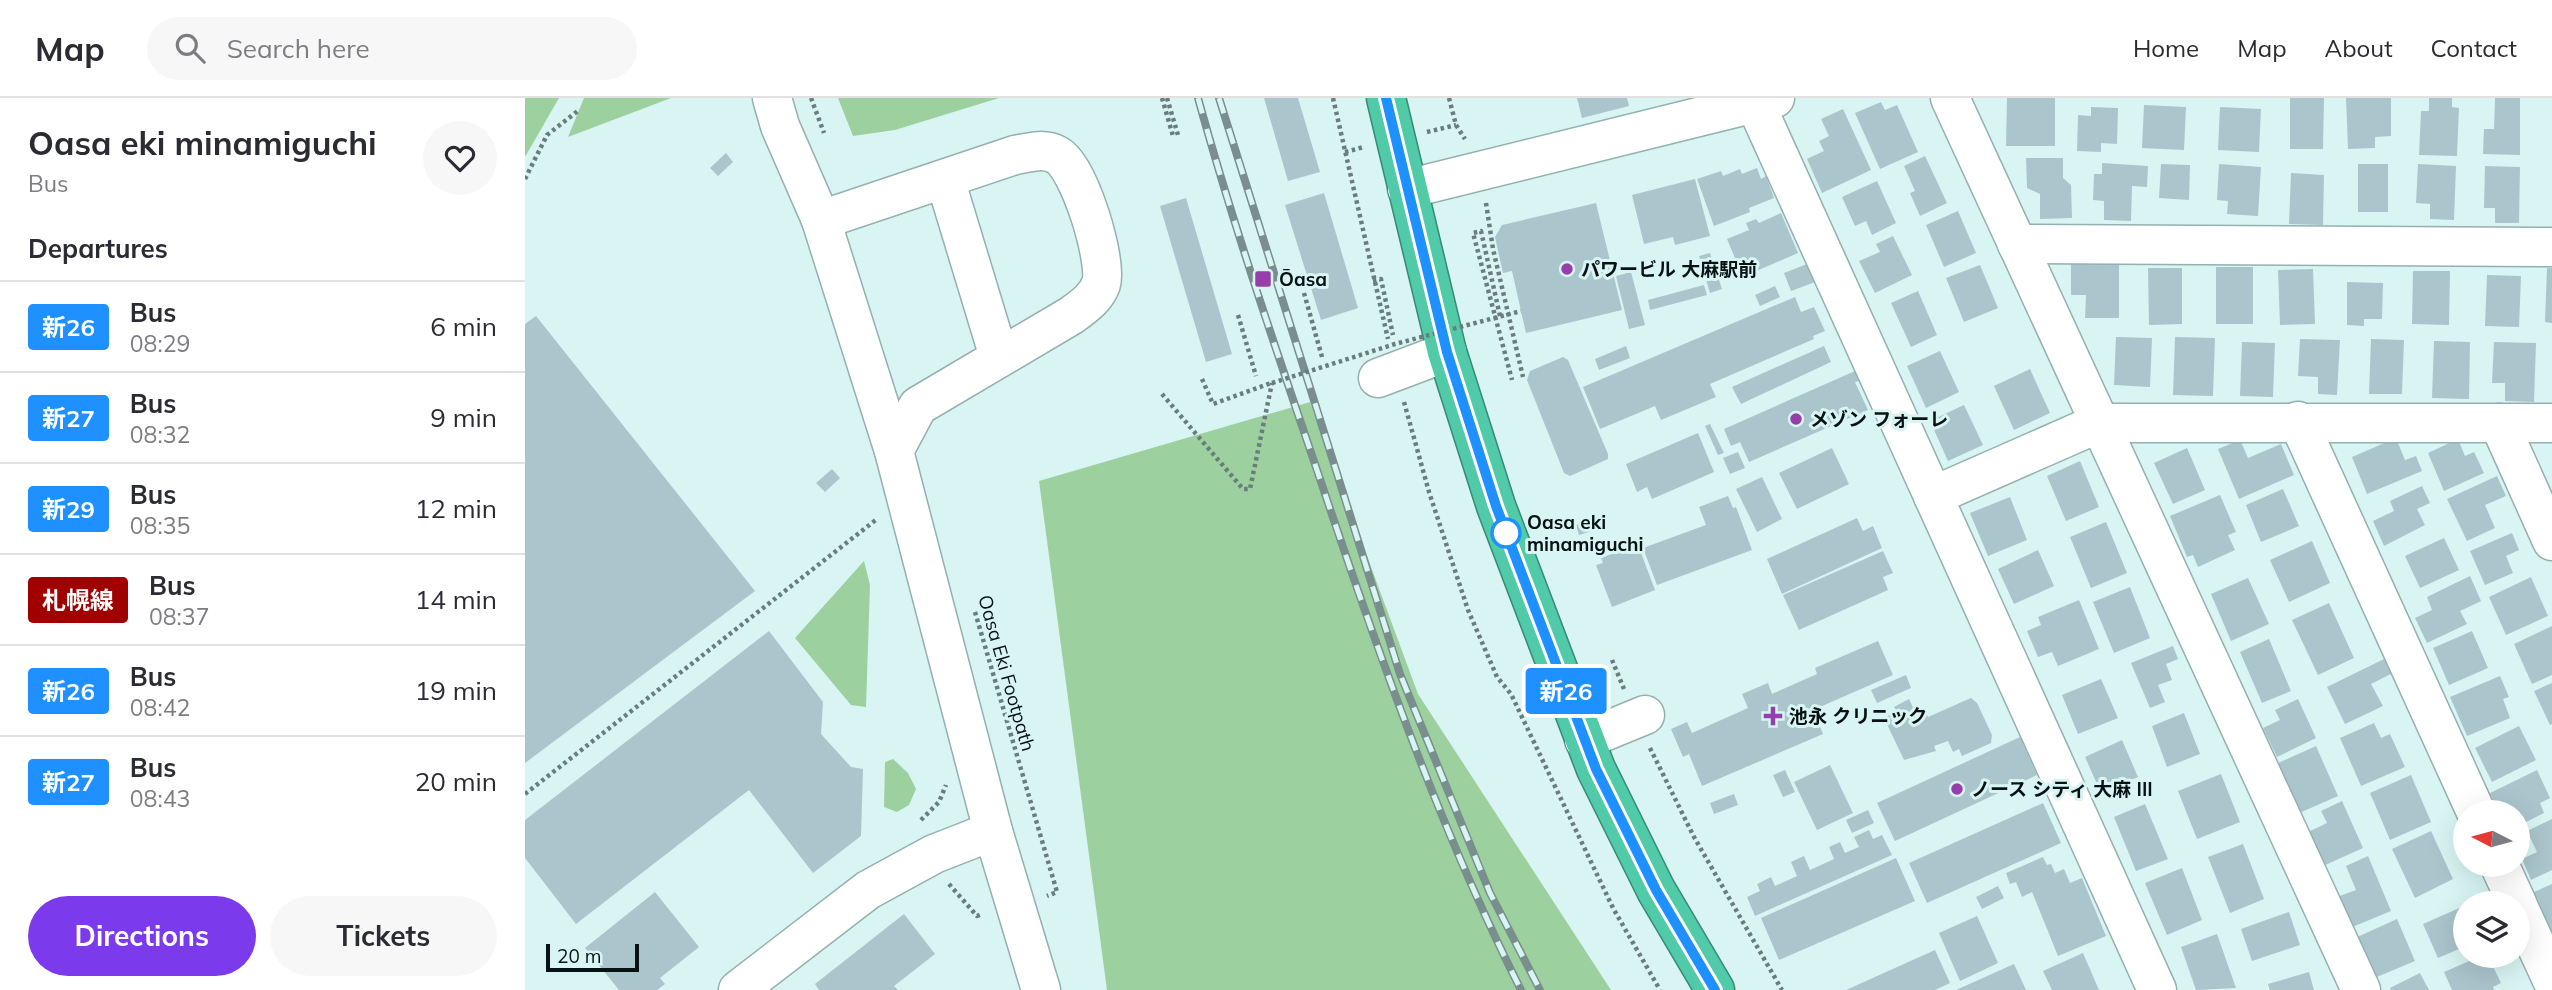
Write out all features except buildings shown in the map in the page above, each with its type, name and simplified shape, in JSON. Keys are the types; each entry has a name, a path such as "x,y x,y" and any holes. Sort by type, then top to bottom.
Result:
{"highway":[{"path":"1386,98 1447,352 1496,506 1584,740 1656,890 1715,990"}],"street":[{"path":"772,98 780,126 821,220 894,451 993,831 1041,990"},
{"path":"1950,98 2361,990"},
{"path":"1407,189 1765,101 1933,496 2157,990"},
{"path":"821,220 1016,155 1040,150 1055,153 1066,160 1086,205 1103,264 1101,284 1092,300 1072,315 918,406 894,451"},
{"path":"945,179 999,357"},
{"path":"2017,244 2552,247"},
{"path":"1378,378 1447,352"},
{"path":"2298,421 2471,800"},
{"path":"1933,496 2099,423 2552,423"},
{"path":"2499,423 2552,541"},
{"path":"1584,740 1641,717"},
{"path":"738,990 868,890 934,854 993,831"},
{"path":"2530,931 2552,980"}],"path":[{"path":"1164,98 1176,136"},
{"path":"1449,98 1456,125 1468,144"},
{"path":"525,179 547,135 579,110"},
{"path":"1485,195 1493,249 1523,377"},
{"path":"1500,316 1481,231 1473,233 1512,380"},
{"path":"1373,281 1381,279 1395,344"},
{"path":"1304,293 1322,357"},
{"path":"1202,379 1213,404 1395,344 1521,311"},
{"path":"1238,314 1256,376"},
{"path":"1162,394 1243,489 1250,489 1272,383"},
{"path":"525,794 880,516"},
{"name":"Oasa Eki Footpath","path":"972,602 1057,892 1050,895"},
{"path":"1612,660 1641,717 1694,837 1782,990"},
{"path":"1497,677 1511,694 1613,908 1660,990"},
{"path":"952,889 977,916 986,914"}],"green space":[{"path":"525,98 559,98 525,157"},
{"path":"584,98 671,98 568,137"},
{"path":"838,98 999,98 895,130 853,136"},
{"path":"1310,402 1418,694 1611,990 1107,990 1039,481"},
{"path":"864,561 870,585 866,707 851,705 795,638"},
{"path":"893,759 908,773 916,789 909,805 897,812 884,807 885,762"}],"railway":[{"path":"1198,98 1257,291 1388,676 1463,866 1521,990"},
{"path":"1219,98 1400,674 1490,893 1540,990"}],"bus line":[{"name":"新26","path":"1386,98 1447,352 1496,506 1596,769 1656,890 1715,990"}],"place":[{"name":"パワービル 大麻駅前","path":"1567,269"},
{"name":"Ōasa","path":"1263,279"},
{"name":"メゾン フォーレ","path":"1796,419"},
{"name":"Oasa eki minamiguchi","path":"1506,533"},
{"name":"池永 クリニック","path":"1773,716"},
{"name":"ノース シティ 大麻 III","path":"1957,789"}]}
